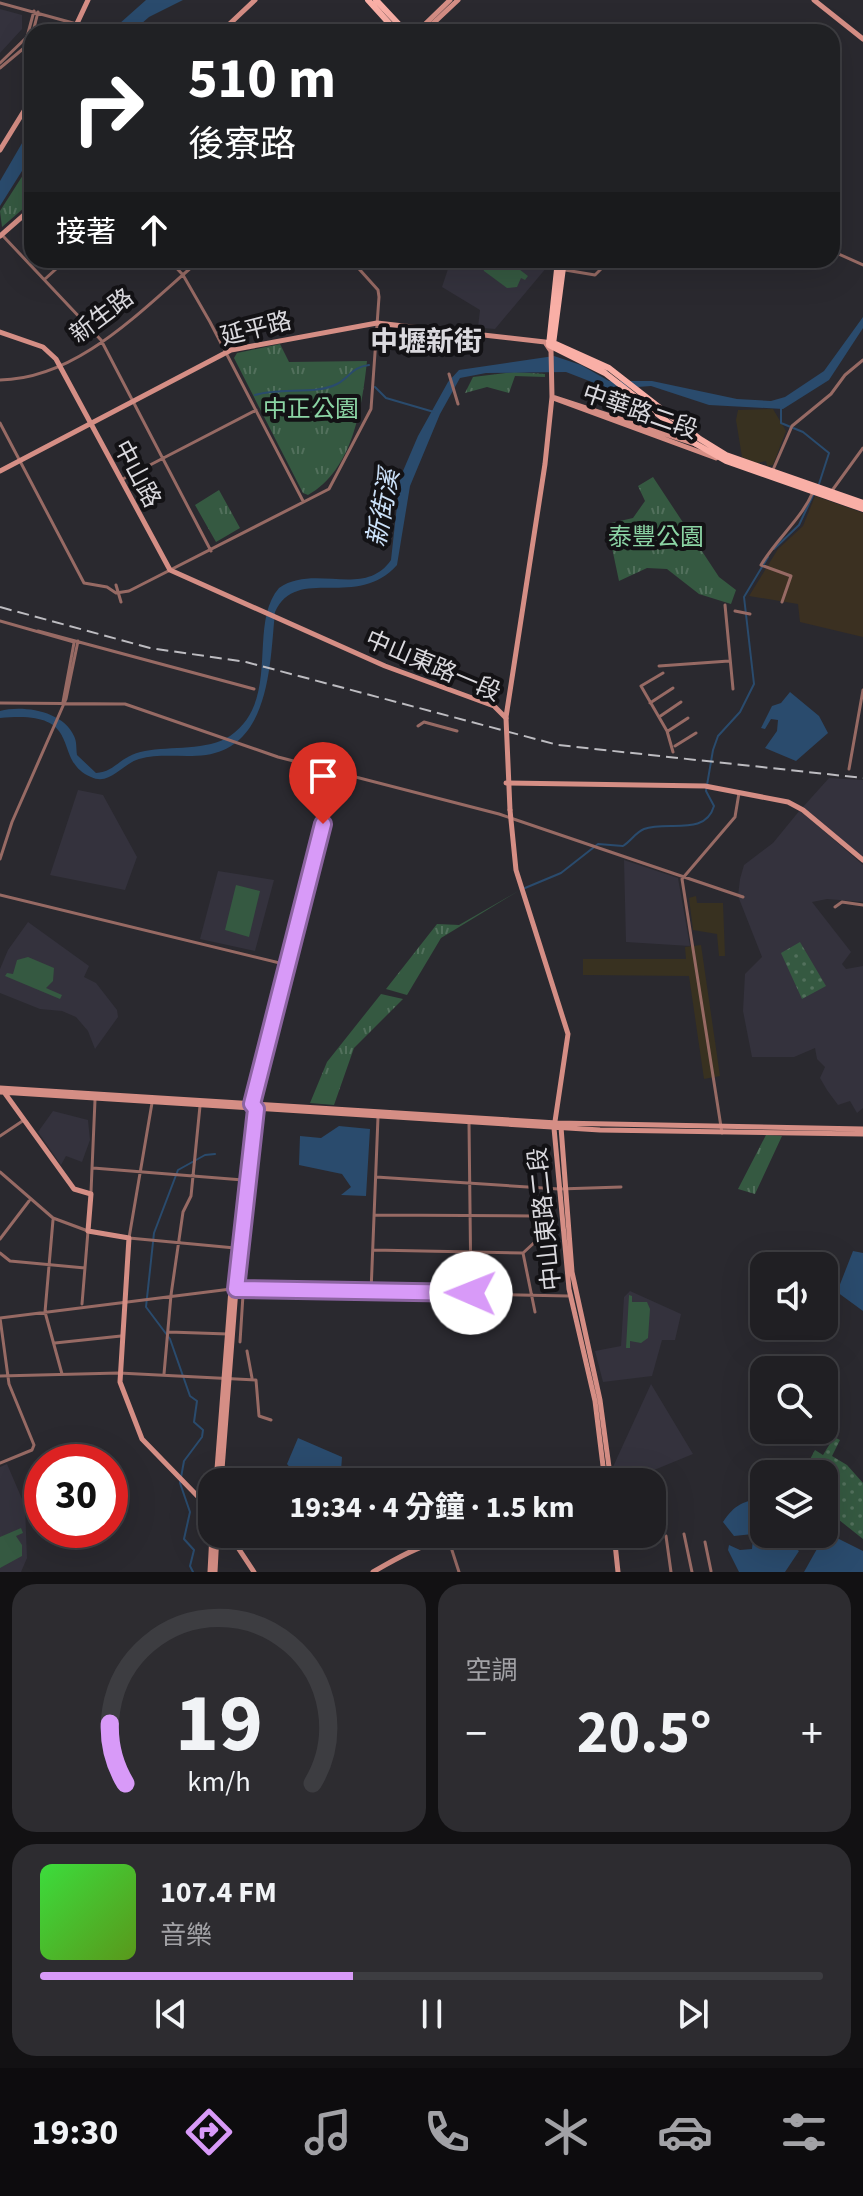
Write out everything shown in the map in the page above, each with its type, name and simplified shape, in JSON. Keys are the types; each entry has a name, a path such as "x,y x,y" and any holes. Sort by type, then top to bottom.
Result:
{"main road":[{"path":"368,0 390,24"},
{"path":"376,0 398,24"},
{"path":"550,347 560,268"},
{"name":"延平路","path":"550,347 607,370 640,393 698,442"},
{"name":"中華路二段","path":"698,442 726,461 863,506"},
{"name":"中華路二段","path":"698,442 770,475"},
{"name":"中華路二段","path":"816,490 831,492 863,506"}],"street":[{"path":"79,22 88,0"},
{"path":"230,24 255,0"},
{"path":"425,24 450,0"},
{"path":"432,24 458,0"},
{"path":"814,0 863,39"},
{"path":"0,3 84,24"},
{"path":"34,24 36,11"},
{"path":"32,24 36,11"},
{"path":"0,65 24,40"},
{"path":"0,65 24,48"},
{"path":"0,150 24,111"},
{"path":"24,215 0,236 24,259"},
{"path":"840,255 863,265"},
{"path":"33,268 101,340 211,551"},
{"path":"45,280 58,268"},
{"path":"176,268 226,352 303,502"},
{"name":"新生路","path":"0,380 17,380 61,368 191,268"},
{"path":"116,593 125,593 329,489 371,409 378,290 358,268"},
{"path":"573,268 595,275 602,268"},
{"name":"延平路","path":"0,471 226,352 377,323 550,347"},
{"name":"中山路","path":"0,332 43,347 54,356 170,570"},
{"path":"506,718 552,397 550,347"},
{"path":"770,475 792,426 831,394 845,375 863,360"},
{"path":"449,376 458,404"},
{"name":"中華路二段","path":"552,397 698,442"},
{"name":"中華路二段","path":"552,397 563,404 726,461"},
{"path":"120,481 256,410"},
{"path":"0,423 84,583 107,587 116,593 121,602"},
{"path":"831,492 863,448"},
{"path":"782,602 791,576 764,566 773,546 800,520 816,490"},
{"name":"中山東路一段","path":"170,570 262,614 494,706 506,718 514,858 568,1034 558,1126"},
{"path":"116,585 116,593"},
{"path":"725,605 733,689"},
{"path":"740,612 750,614"},
{"path":"0,621 254,689"},
{"path":"0,859 12,822 63,702 75,641"},
{"path":"659,666 729,661"},
{"path":"663,673 641,686 667,731 673,749 696,733"},
{"path":"650,703 673,688"},
{"path":"849,769 863,690"},
{"path":"659,717 681,702"},
{"path":"0,703 125,704 233,744 510,819 743,897"},
{"path":"667,731 688,718"},
{"path":"418,726 424,722 457,731"},
{"path":"219,1468 235,1248 253,1107 335,772"},
{"path":"506,783 707,787 795,805 863,860"},
{"path":"722,1131 682,884 735,817 739,793"},
{"path":"0,895 288,965"},
{"path":"835,907 842,902 863,905"},
{"path":"2,1090 558,1126"},
{"path":"2,1090 74,1189 91,1194"},
{"path":"92,1096 152,1103 469,1123 863,1132"},
{"path":"82,1306 93,1168 92,1096"},
{"path":"152,1103 129,1238 119,1373 128,1410 142,1439 198,1497"},
{"path":"164,1375 171,1295 183,1212 191,1196 200,1106"},
{"path":"226,1379 228,1334 253,1107"},
{"path":"371,1292 378,1117"},
{"path":"0,1136 24,1120"},
{"path":"469,1123 471,1293"},
{"name":"中山東路二段","path":"558,1126 573,1296 595,1401 603,1468"},
{"path":"93,1168 243,1180"},
{"path":"0,1172 29,1201 53,1218 88,1231 178,1245 235,1248"},
{"path":"376,1177 533,1187 621,1187"},
{"path":"373,1250 523,1253 536,1241 533,1187"},
{"path":"0,1239 29,1201"},
{"path":"374,1215 431,1218 471,1213 534,1216"},
{"path":"53,1218 45,1312 62,1374"},
{"path":"0,1253 10,1261 85,1268"},
{"path":"523,1253 535,1312"},
{"path":"233,1292 243,1295 240,1342"},
{"path":"0,1463 32,1450 34,1445 7,1375 0,1318 171,1295 233,1292 573,1296"},
{"name":"中山東路二段","path":"573,1296 600,1400 609,1468"},
{"path":"169,1332 228,1334"},
{"path":"55,1343 121,1336"},
{"path":"247,1351 259,1416 271,1420"},
{"path":"0,1376 119,1373 254,1381"},
{"path":"684,1534 692,1572"},
{"path":"666,1536 671,1572"},
{"path":"705,1542 711,1571"},
{"path":"212,1572 214,1548"},
{"path":"238,1548 254,1572"},
{"path":"373,1572 413,1548"},
{"path":"451,1548 459,1572"},
{"path":"615,1548 618,1572"}],"shaded area":[{"path":"0,9 22,15 22,29 0,53"},
{"path":"448,268 546,268 495,329 478,327 480,310 442,287"},
{"path":"773,409 786,431 773,465 767,466 766,461 757,463 742,457 736,420 738,410"},
{"path":"815,496 863,513 863,637 800,622 798,604 749,596 778,549 803,526"},
{"path":"829,778 863,780 863,858 803,807"},
{"path":"78,790 103,795 137,857 125,890 50,875"},
{"path":"800,810 863,865 863,902 827,899 812,902 851,952 842,964 846,969 863,966 863,1108 857,1113 850,1101 838,1105 827,1090 820,1078 825,1067 817,1059 815,1048 794,1057 752,1057 743,1011 745,974 762,957 738,896 740,879 744,865 773,843"},
{"path":"624,860 678,878 690,946 626,942"},
{"path":"218,871 274,880 255,951 200,939"},
{"path":"696,896 697,903 723,903 725,956 719,956 717,934 693,930 689,898"},
{"path":"28,922 89,966 84,977 96,983 117,1010 118,1017 95,1049 88,1031 76,1017 62,1011 40,1009 0,993 0,969 8,950"},
{"path":"701,945 720,1076 704,1079 689,976 583,975 583,959 686,959 685,947"},
{"path":"53,1111 88,1120 90,1140 82,1162 66,1156 61,1165 38,1132"},
{"path":"630,1291 681,1314 675,1340 662,1340 652,1376 603,1382 595,1351 621,1346 624,1297"},
{"path":"651,1384 693,1454 659,1468 612,1468"},
{"path":"7,1464 24,1504 24,1548 27,1548 27,1558 21,1572 0,1572 0,1467"}],"green space":[{"path":"24,174 24,208 2,227 0,211"},
{"path":"483,268 518,268 528,276 525,280 521,278 517,287 507,288"},
{"name":"中正公園","path":"280,344 289,362 367,361 358,417 345,454 336,470 308,495 303,493 234,358 237,353"},
{"path":"514,372 545,374 545,377 515,376 509,393 487,387 465,393 473,377"},
{"name":"泰豐公園","path":"653,477 719,577 736,590 731,604 699,594 667,569 647,568 619,581 607,524 633,518 645,501 638,486"},
{"path":"219,490 240,528 216,542 195,505"},
{"path":"236,885 260,891 249,937 225,930"},
{"path":"520,890 441,938 407,995 386,989 437,924 459,925"},
{"path":"800,942 826,986 802,999 781,953"},
{"path":"28,957 54,968 53,981 46,988 62,995 60,999 5,976 7,973 13,974 17,960"},
{"path":"381,994 403,999 354,1048 334,1105 310,1103 327,1062"},
{"path":"766,1135 782,1136 755,1194 738,1189"},
{"path":"629,1295 632,1302 647,1302 650,1309 648,1338 641,1343 630,1341 630,1348 626,1348"},
{"path":"830,1444 838,1444 832,1456 847,1465 863,1483 863,1539 838,1519 838,1460 810,1460 815,1450 823,1455"},
{"path":"21,1528 23,1533 16,1536 22,1545 22,1556 0,1568 0,1537"}],"water":[{"path":"146,0 183,0 141,24 119,24"},
{"path":"24,140 24,168 0,206 0,181"},
{"name":"新街溪","path":"863,317 863,328 829,380 783,409 709,405 651,386 610,389 566,372 486,373 460,378 440,414 410,486 397,565 381,578 364,585 312,588 285,598 275,612 263,698 244,736 227,748 206,755 139,759 110,777 98,779 79,769 57,728 46,721 27,717 0,718 0,711 20,709 42,712 61,721 74,736 77,755 96,773 109,770 137,753 211,744 230,736 246,721 255,703 260,683 265,622 279,588 293,581 308,579 367,577 380,571 391,560 400,478 418,436 448,382 459,370 554,356 581,365 609,381 652,381 737,399 771,401 785,397 824,371"},
{"path":"790,692 819,716 828,733 796,761 765,748 777,731 778,720 771,719 765,729 761,728 772,706 781,703"},
{"path":"339,1126 370,1129 366,1196 341,1195 351,1187 342,1174 299,1165 300,1136 321,1138"},
{"path":"853,1251 863,1253 863,1311 838,1293"},
{"path":"298,1438 342,1457 341,1468 290,1468 287,1464"},
{"path":"750,1501 750,1534 734,1536 723,1522 740,1504"},
{"path":"838,1539 863,1551 863,1572 804,1572 818,1548 838,1548"},
{"path":"729,1545 740,1550 795,1548 799,1551 785,1572 739,1572 728,1550"}],"waterway":[{"path":"255,395 328,387 369,365"},
{"path":"375,387 386,398 434,412"},
{"path":"781,408 781,423 803,432 829,453 819,484"},
{"path":"774,549 799,525 814,493"},
{"path":"525,888 561,873 598,844 623,846 644,829 694,825 709,816 714,806 706,791 713,750 718,736 740,712 754,684 744,597 768,557"},
{"path":"193,1572 190,1566 194,1550 184,1539 190,1512 180,1483 184,1461 202,1437 203,1430 194,1422 197,1401 190,1396 170,1339 146,1307 154,1233 178,1170 205,1155 215,1154"}],"railway":[{"path":"0,607 150,648 246,662 558,745 863,778"}],"district":[{"name":"中壢新街","path":"426,342"}],"route":[{"path":"323,824 252,1104 256,1109 236,1289 471,1293"}]}
